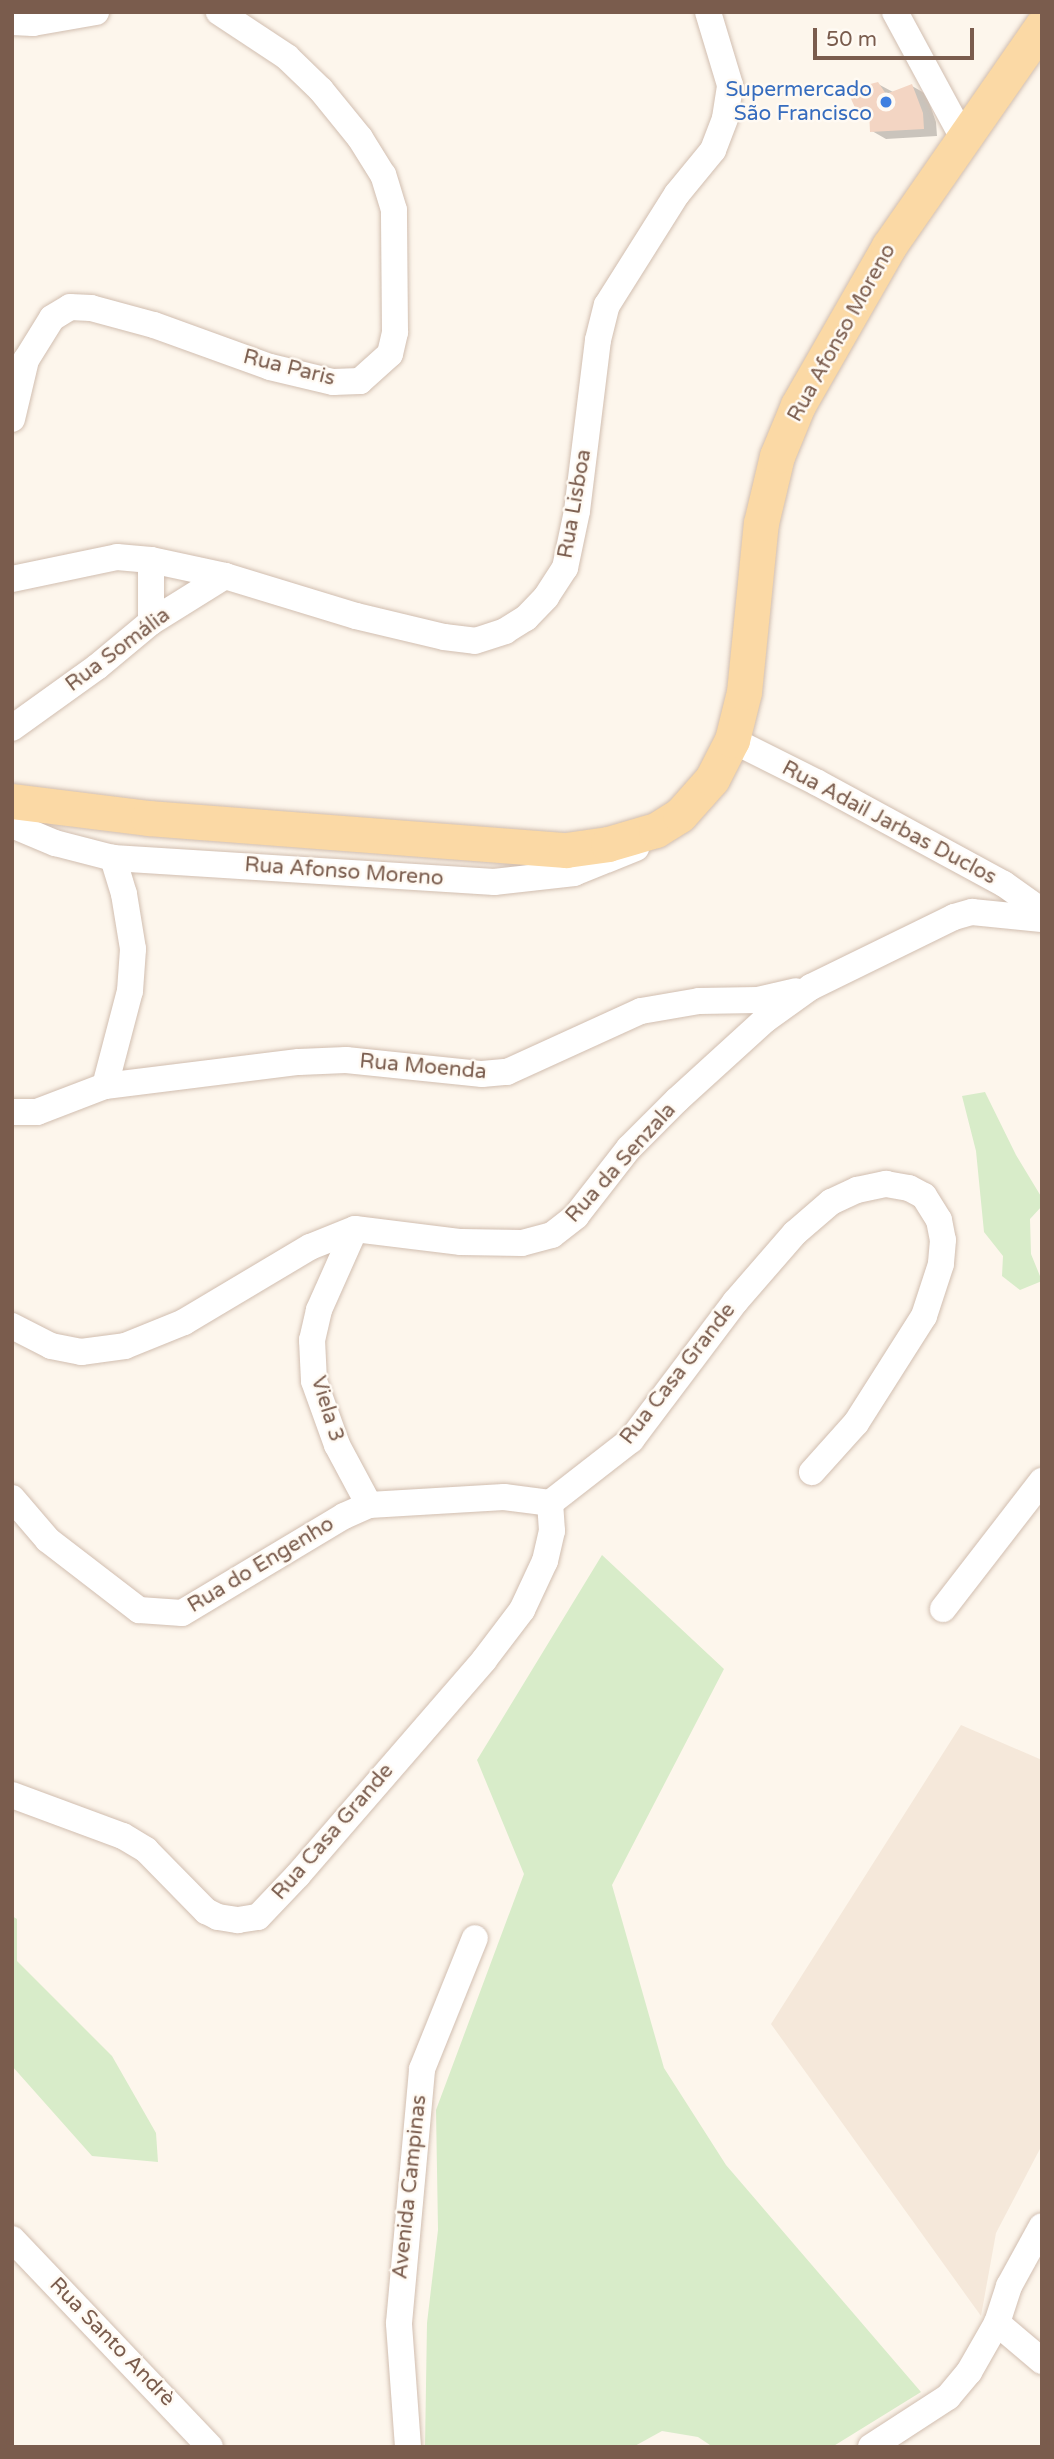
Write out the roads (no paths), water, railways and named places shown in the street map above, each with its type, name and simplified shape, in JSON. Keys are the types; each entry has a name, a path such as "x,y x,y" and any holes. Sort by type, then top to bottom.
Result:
{"main road":[{"name":"Rua Afonso Moreno","path":"12,801 148,818 566,850 608,844 656,830 680,815 712,779 732,740 744,692 761,523 777,456 798,405 890,246 962,138 1042,26"}],"street":[{"path":"12,22 33,23 96,12"},
{"name":"Rua Paris","path":"12,419 26,360 52,318 70,307 90,307 153,325 270,367 333,382 360,381 390,354 395,332 394,210 383,176 360,138 321,90 287,57 219,12"},
{"name":"Rua Lisboa","path":"12,579 117,557 151,560 225,576 356,616 475,641 505,631 526,618 546,597 565,568 577,511 598,340 607,305 677,194 713,150 724,118 730,85 708,12"},
{"path":"895,12 962,138"},
{"path":"151,560 151,622"},
{"name":"Rua Somália","path":"12,728 97,667 151,622 225,576"},
{"name":"Rua Adail Jarbas Duclos","path":"732,740 981,872 1042,911"},
{"name":"Rua Afonso Moreno","path":"12,825 55,843 113,858 495,882 574,873 645,844 666,823"},
{"path":"105,1086 130,991 133,949 124,894 113,858"},
{"name":"Rua da Senzala","path":"12,1326 51,1346 81,1352 125,1346 184,1322 310,1247 355,1229 461,1242 522,1243 552,1235 576,1216 629,1148 677,1100 765,1020 811,987 954,917 972,912 1042,919"},
{"name":"Rua Moenda","path":"12,1112 37,1112 105,1086 249,1067 346,1060 482,1074 506,1072 640,1011 699,1001 758,1000 811,987"},
{"name":"Rua Casa Grande","path":"12,1795 123,1836 146,1850 206,1912 238,1920 258,1917 298,1875 484,1660 522,1610 545,1561 552,1531 550,1503 631,1440 735,1302 795,1233 831,1202 857,1190 886,1184 909,1188 924,1196 939,1220 943,1240 941,1264 924,1316 856,1423 811,1472"},
{"name":"Viela 3","path":"355,1229 319,1310 313,1340 314,1381 323,1410 369,1505"},
{"path":"943,1609 1042,1481"},
{"name":"Rua do Engenho","path":"12,1498 48,1540 139,1610 158,1613 182,1613 344,1516 369,1505 504,1497 550,1503"},
{"name":"Avenida Campinas","path":"408,2447 399,2323 422,2069 475,1938"},
{"path":"872,2447 948,2397 969,2372 997,2322 1009,2286 1042,2226"},
{"name":"Rua Santo Andrè","path":"12,2239 210,2447"},
{"path":"997,2322 1042,2361"}],"place":[{"name":"Supermercado São Francisco","path":"886,102"}]}
